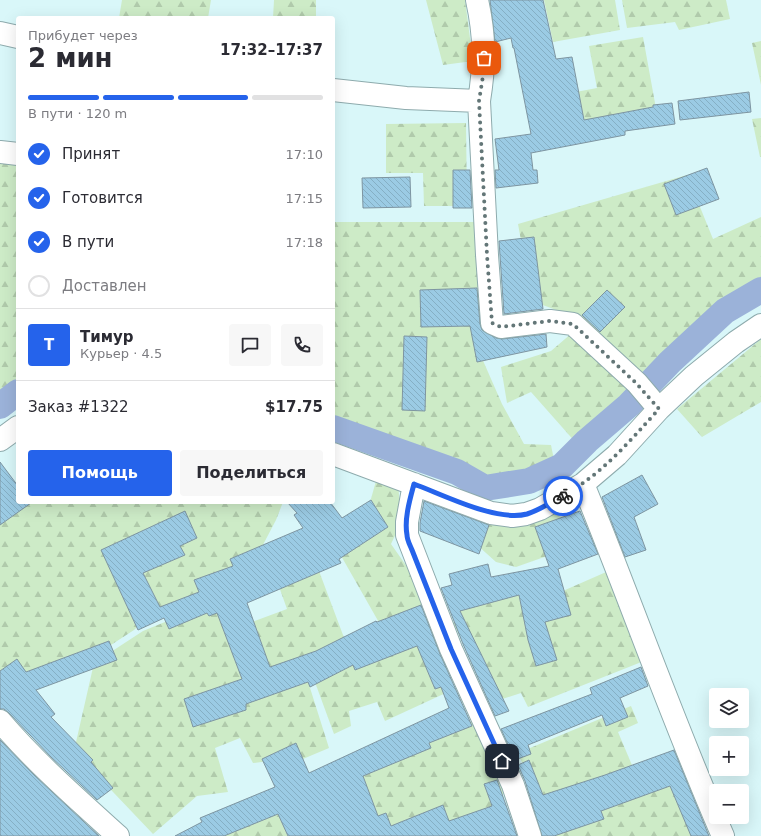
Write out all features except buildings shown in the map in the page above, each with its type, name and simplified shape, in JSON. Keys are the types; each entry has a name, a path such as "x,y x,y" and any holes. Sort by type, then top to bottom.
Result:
{"street":[{"path":"477,0 482,24 484,58 479,101 492,323 501,327 550,321 573,324 647,396"},
{"path":"0,33 16,37"},
{"path":"335,90 406,98 479,101"},
{"path":"0,152 16,154"},
{"path":"335,455 491,513 512,516 526,514 540,509 583,484 617,455 647,396 694,376 736,342 761,325"},
{"path":"0,440 16,428"},
{"path":"414,484 407,522 407,535 451,649 513,786 530,836"},
{"path":"583,484 617,567 705,796 723,836"},
{"path":"0,721 12,736 59,783 118,836"}],"green space":[{"path":"122,0 211,0 208,16 119,16"},
{"path":"274,0 316,0 316,16 273,16"},
{"path":"426,0 465,0 473,61 443,65"},
{"path":"544,0 615,0 620,30 553,42"},
{"path":"622,0 726,0 730,19 679,30 675,22 627,28"},
{"path":"643,37 657,114 535,137 528,101 597,88 589,46"},
{"path":"761,41 761,85 752,43"},
{"path":"761,118 761,157 760,157 752,119"},
{"path":"466,123 467,206 424,206 423,173 386,173 386,124"},
{"path":"0,161 16,162 16,380 0,395"},
{"path":"687,175 713,239 761,217 761,283 745,291 703,320 644,376 575,317 532,301 518,224"},
{"path":"335,222 477,222 481,356 502,404 524,444 551,445 554,460 551,467 529,477 487,484 459,469 335,425"},
{"path":"572,333 635,391 577,444 531,392 507,403 501,367 551,351"},
{"path":"761,339 761,402 702,437 677,409"},
{"path":"376,481 398,481 401,523 391,544 417,581 423,613 381,626 340,554 367,513"},
{"path":"16,503 282,504 276,520 255,560 220,591 139,625 134,630 91,658 0,681 0,512"},
{"path":"554,511 576,533 567,549 516,567 496,562 476,544 489,518"},
{"path":"316,563 346,643 255,678 236,628 287,609 276,578"},
{"path":"613,569 644,661 528,707 521,693 493,702 453,623 471,592 556,594"},
{"path":"214,602 253,692 305,672 329,748 272,772 269,761 253,763 240,738 215,748 228,792 197,796 153,834 74,751 94,663 143,631"},
{"path":"432,630 451,667 445,670 450,691 385,721 377,702 349,711 351,726 334,734 312,674"},
{"path":"631,706 638,723 618,732 637,777 544,815 518,753"},
{"path":"478,719 505,788 497,814 382,836 357,770 372,758"},
{"path":"679,775 704,836 554,836 552,828"},
{"path":"285,805 295,836 211,836"}],"waterway":[{"path":"335,429 457,472 485,488 529,481 562,466 587,441 629,405 670,362 725,311 761,290"},
{"path":"0,406 16,394"}],"way so far":[{"path":"484,58 479,101 492,323 501,327 550,321 573,324 636,383 659,409 617,455 583,484 563,496"}],"route":[{"path":"502,761 451,649 412,550 407,535 410,497 414,484 491,513 512,516 526,514 540,509 563,496"}]}
